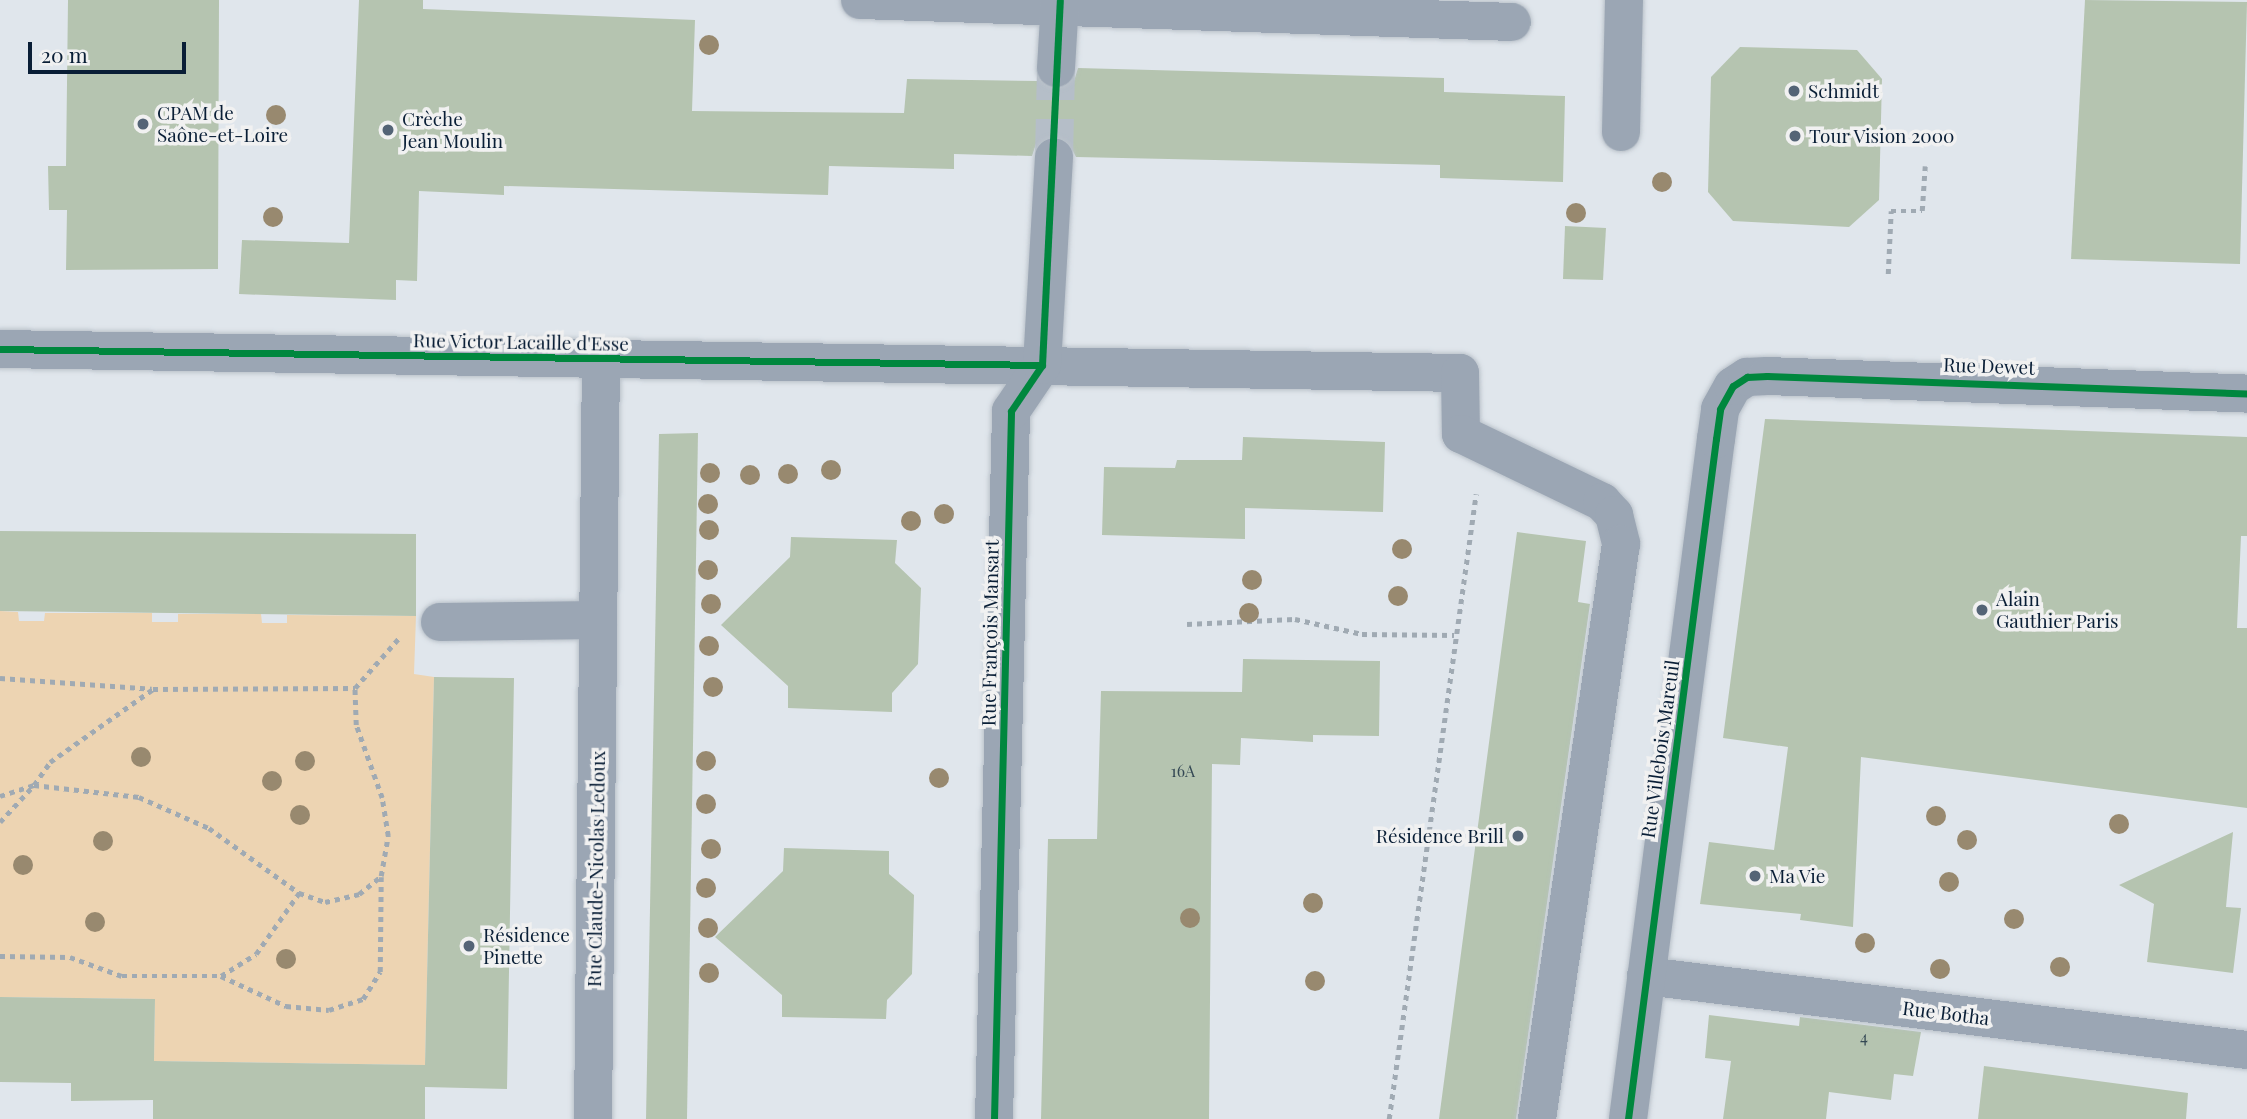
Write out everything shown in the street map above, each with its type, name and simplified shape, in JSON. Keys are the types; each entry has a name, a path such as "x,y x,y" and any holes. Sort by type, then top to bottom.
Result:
{"street":[{"path":"860,0 1511,22"},
{"path":"1620,132 1624,0"},
{"path":"1056,68 1060,5"},
{"path":"1042,365 1054,157"},
{"name":"Rue Victor Lacaille d'Esse","path":"0,349 1460,373 1461,434 1490,449"},
{"name":"Rue Claude-Nicolas Ledoux","path":"593,1119 601,359"},
{"name":"Rue François Mansart","path":"994,1119 1011,411 1042,365"},
{"name":"Rue Dewet","path":"1732,386 1747,377 1767,376 2247,394"},
{"name":"Rue Villebois Mareuil","path":"1628,1119 1720,409 1732,386"},
{"path":"1490,449 1602,502 1614,515 1620,544 1537,1119"},
{"path":"440,622 598,620"},
{"name":"Rue Botha","path":"1646,976 2247,1050"}],"path":[{"path":"1888,274 1891,211 1922,211 1925,166"},
{"path":"1389,1119 1469,516 1490,449"},
{"path":"1187,624 1295,619 1362,634 1454,635"},
{"path":"0,956 70,957 121,976 221,976 286,1006 329,1010 363,999 380,972 381,876 388,836 382,798 355,725 355,688 398,639 440,622"},
{"path":"0,678 153,689 355,688"},
{"path":"0,821 34,785 50,762 153,689"},
{"path":"0,796 34,785 139,797 209,828 299,893 325,902 359,894 381,876"},
{"path":"221,976 256,954 299,893"}],"shaded area":[{"path":"0,611 18,612 19,621 44,621 45,613 152,613 152,622 178,622 178,614 261,614 262,623 287,623 287,615 416,616 414,674 434,677 425,1065 154,1061 155,999 0,997"}],"building":[{"name":"CPAM de Saône-et-Loire","path":"68,0 219,0 218,269 66,270 67,210 49,210 48,166 66,166"},
{"path":"359,0 423,0 423,9 695,20 692,111 904,113 907,79 1039,81 1055,90 1074,81 1078,68 1444,78 1444,92 1565,96 1563,182 1440,178 1440,165 1076,157 1067,139 1055,135 1036,144 1032,156 954,154 954,169 829,166 828,195 504,186 504,195 419,191 417,281 396,280 396,300 239,294 242,240 349,243"},
{"path":"2085,0 2247,2 2240,264 2071,259"},
{"name":"Tour Vision 2000","path":"1740,47 1857,50 1882,79 1879,200 1849,227 1733,221 1708,192 1711,77"},
{"path":"1565,226 1606,228 1603,280 1563,279"},
{"name":"Alain Gauthier Paris","path":"1765,419 2247,437 2247,536 2241,536 2237,628 2247,628 2247,808 1861,757 1853,927 1800,920 1801,914 1700,904 1709,842 1774,850 1781,800 1788,747 1723,738"},
{"path":"698,433 687,1119 646,1119 659,434"},
{"path":"1243,437 1385,442 1383,512 1245,508 1245,539 1102,535 1104,467 1175,468 1177,460 1242,460"},
{"path":"0,531 416,534 416,616 0,611"},
{"name":"Résidence Brill","path":"1517,532 1586,541 1578,602 1590,604 1516,1119 1439,1119"},
{"path":"791,537 897,540 895,563 921,588 918,664 892,693 892,712 788,708 788,686 721,625 790,557"},
{"path":"1243,659 1380,661 1379,736 1313,735 1313,742 1241,738 1240,765 1212,764 1209,1119 1041,1119 1048,839 1097,839 1101,691 1242,692"},
{"name":"Résidence Pinette","path":"434,677 514,678 507,1089 425,1087 425,1119 153,1119 153,1100 71,1101 71,1083 0,1082 0,997 155,999 154,1061 425,1065"},
{"path":"2233,832 2226,907 2241,908 2233,973 2147,962 2154,904 2119,885"},
{"path":"784,848 889,851 889,874 914,895 912,974 887,1000 886,1019 782,1017 782,995 715,937 783,871"},
{"path":"1709,1015 1799,1026 1800,1017 1921,1032 1913,1076 1894,1074 1891,1100 1829,1092 1826,1119 1723,1119 1731,1061 1705,1058"},
{"path":"1984,1066 2188,1093 2186,1119 1978,1119"}],"tunnel":[{"path":"1054,157 1056,68"}],"cycle path":[{"path":"994,1119 1011,411 1042,365 1060,0"},
{"path":"0,349 1042,365"},
{"path":"1628,1119 1720,409 1733,386 1747,377 1767,376 2247,394"}],"place":[{"name":"Schmidt","path":"1794,91"},
{"name":"CPAM de Saône-et-Loire","path":"143,124"},
{"name":"Crèche Jean Moulin","path":"388,130"},
{"name":"Tour Vision 2000","path":"1795,136"},
{"name":"Alain Gauthier Paris","path":"1982,610"},
{"name":"Résidence Brill","path":"1518,836"},
{"name":"Ma Vie","path":"1755,876"},
{"name":"Résidence Pinette","path":"469,946"}]}
